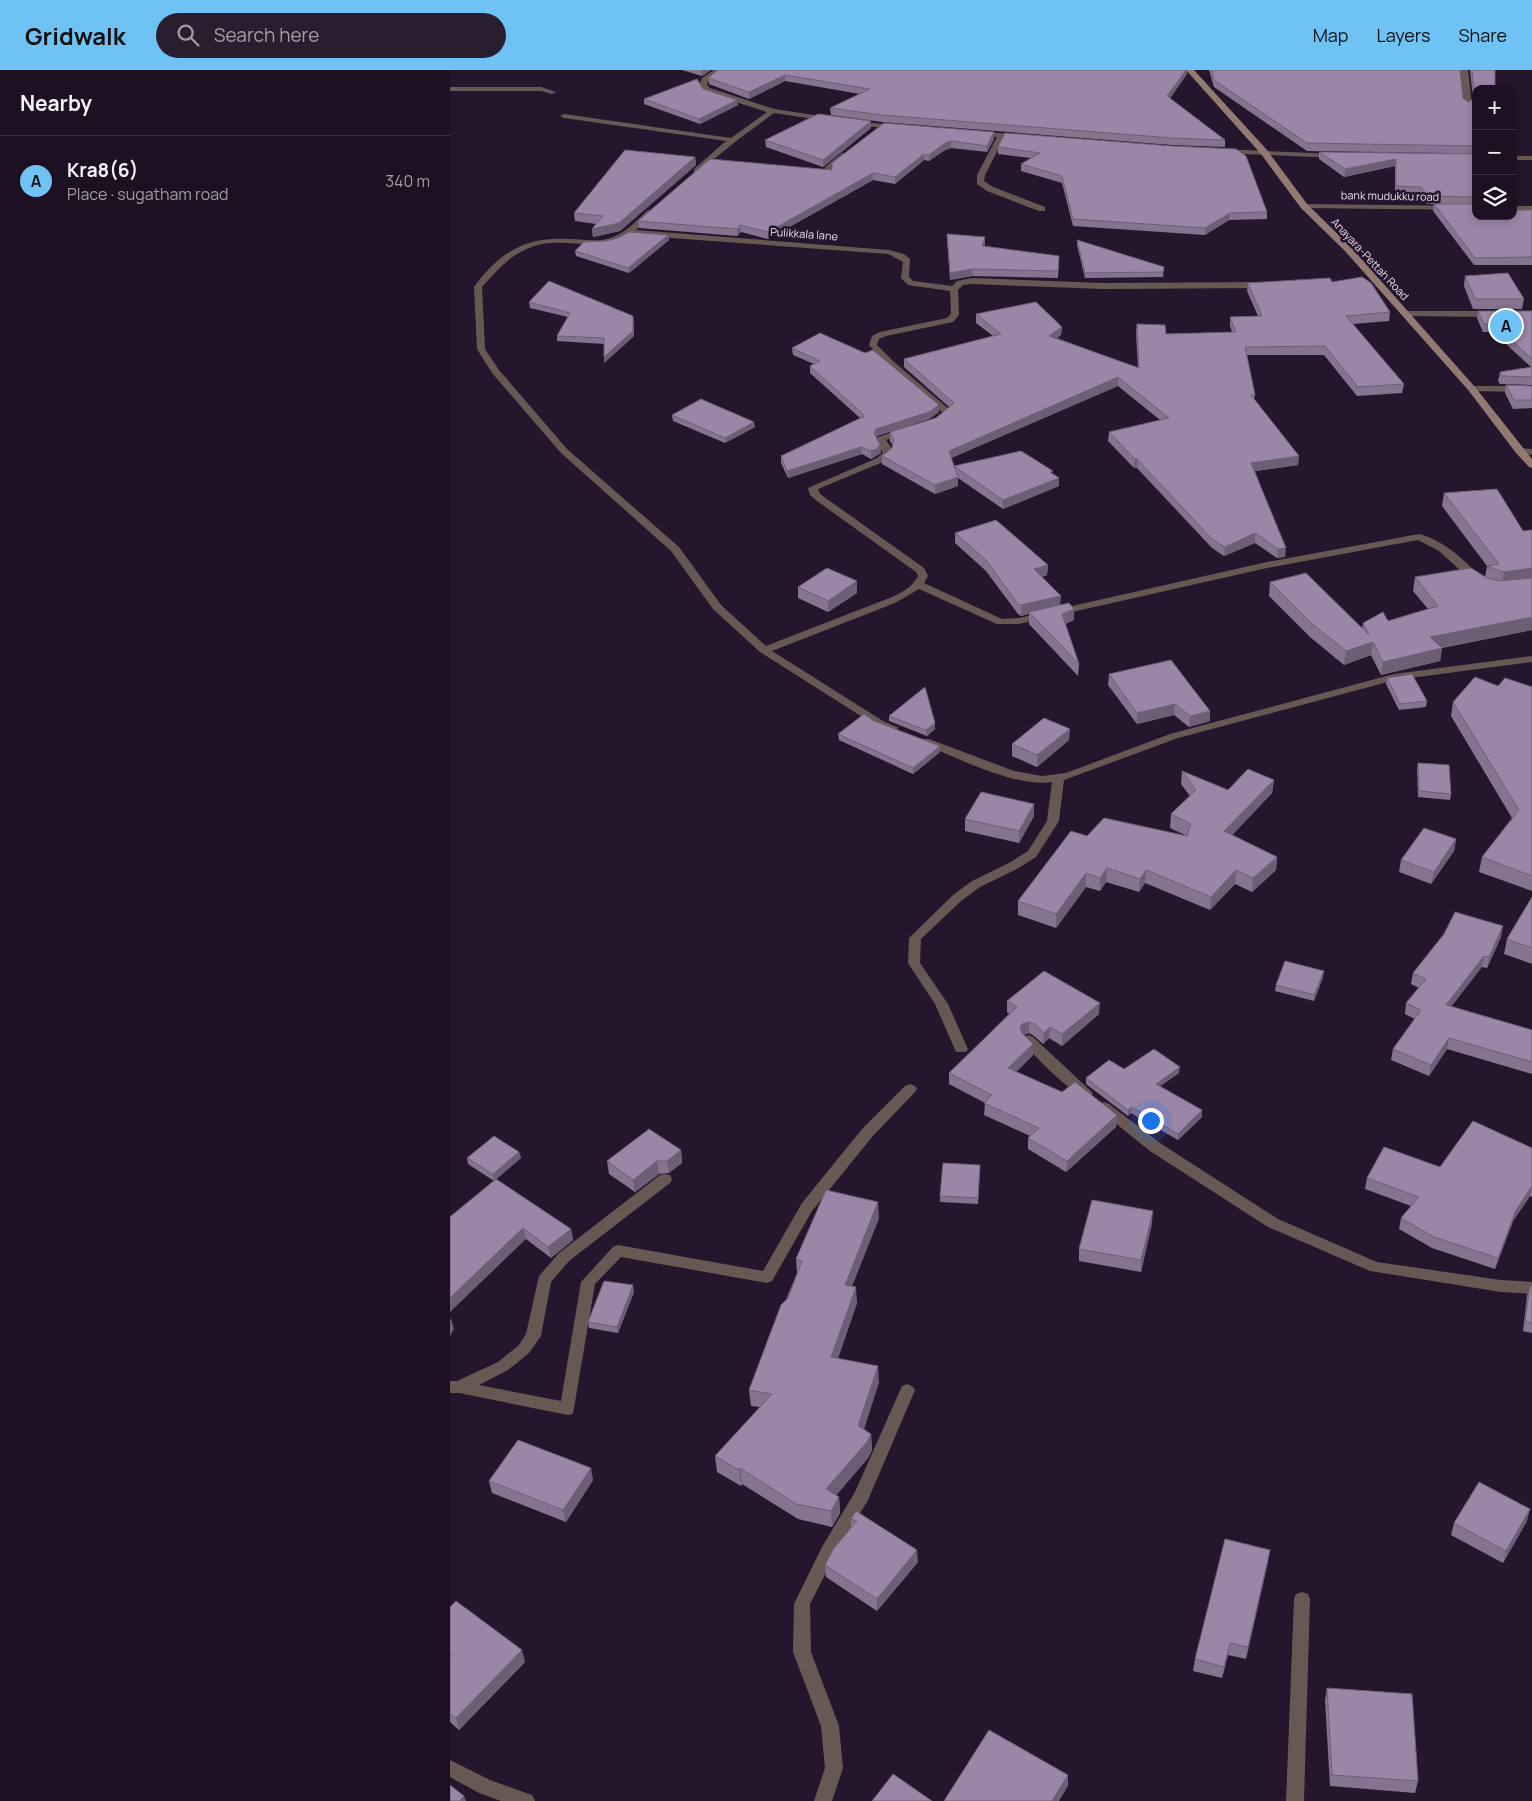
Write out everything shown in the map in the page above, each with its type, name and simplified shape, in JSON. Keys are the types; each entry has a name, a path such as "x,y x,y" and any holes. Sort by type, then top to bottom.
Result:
{"main road":[{"name":"Anayara-Pettah Road","path":"1190,70 1264,152 1304,206 1348,249 1472,389 1519,451 1532,465"}],"street":[{"path":"719,70 705,80 703,85 708,90 773,111 838,121"},
{"path":"1464,70 1468,106"},
{"path":"450,89 541,88 552,92"},
{"path":"688,179 732,140 773,111"},
{"path":"564,116 732,140"},
{"path":"847,122 903,128"},
{"path":"875,132 882,126"},
{"path":"972,133 1031,138"},
{"path":"1002,135 981,175 980,182 990,189 1042,209"},
{"path":"828,169 851,150"},
{"path":"1218,150 1341,156"},
{"path":"1517,158 1532,158"},
{"path":"659,205 628,232 611,241 596,243 554,240 533,243 519,249 498,263 478,287 481,349 495,371 564,451 675,549 716,607 764,650 879,723 1011,774 1042,780 1068,776 1174,736 1394,677 1532,659"},
{"name":"bank mudukku road","path":"1304,206 1472,208"},
{"path":"1517,208 1532,208"},
{"name":"Pulikkala lane","path":"628,232 889,252 901,256 907,261 905,278 911,283 954,289"},
{"path":"1364,280 1374,280"},
{"path":"764,650 891,601 908,593 919,584 923,576 920,570 820,499 815,495 813,488 880,460 888,454 888,450 881,439 934,423 947,412 882,355 873,344 875,338 883,334 950,320 955,315 954,289 960,283 972,281 1113,286 1277,284"},
{"path":"1406,314 1503,314"},
{"path":"1472,389 1532,389"},
{"path":"1519,451 1532,452"},
{"path":"919,584 1001,622 1019,621 1267,565 1419,537 1430,539 1485,585"},
{"path":"960,1049 952,1023 933,988 914,963 915,938 956,898 976,884 1013,866 1032,854 1053,821 1058,778"},
{"path":"1028,1040 1068,1080 1155,1147 1273,1223 1375,1267 1501,1286 1532,1288"},
{"path":"454,1387 568,1408 588,1282 618,1251 767,1277 807,1207 867,1133 910,1089"},
{"path":"454,1387 503,1366 524,1349 534,1336 544,1280 564,1257 665,1180"},
{"path":"823,1801 834,1768 830,1726 802,1652 802,1604 828,1552 862,1495 907,1390"},
{"path":"1295,1801 1302,1600"},
{"path":"450,1768 485,1787 526,1801"}],"building":[{"path":"718,70 1186,70 1167,96 1225,140 1172,138 882,115 830,108 870,89 785,75 749,92 708,78"},
{"path":"1212,70 1460,70 1463,98 1468,102 1472,100 1472,146 1307,143 1214,80"},
{"path":"1472,70 1495,70 1495,85 1474,85"},
{"path":"697,79 703,89 737,100 699,119 644,99"},
{"path":"818,114 871,121 823,160 765,140"},
{"path":"884,123 994,132 987,146 951,141 945,143 929,155 924,154 895,177 873,173 768,232 740,225 737,229 638,221 710,159 832,170 832,163"},
{"path":"1005,133 1236,149 1246,156 1267,212 1230,213 1205,228 1073,219 1062,176 1021,164 1040,153 998,147"},
{"path":"625,150 695,157 619,223 592,229 603,216 574,213"},
{"path":"1319,152 1472,154 1472,197 1428,196 1421,187 1396,186 1396,159 1345,169"},
{"path":"1434,204 1472,204 1472,220 1517,220 1517,210 1532,210 1532,257 1475,258"},
{"path":"629,232 668,235 628,268 575,251 584,242 606,241 618,238"},
{"path":"947,234 985,237 982,246 1059,256 1058,271 972,269 950,273"},
{"path":"1077,240 1164,267 1163,272 1085,273"},
{"path":"1508,273 1524,299 1475,299 1465,276"},
{"path":"1362,277 1371,283 1390,312 1346,316 1404,384 1358,387 1325,346 1245,347 1255,395 1251,395 1299,456 1251,463 1286,548 1278,549 1255,533 1225,547 1212,539 1109,432 1169,418 1118,377 949,451 958,477 935,485 882,456 892,448 894,440 890,432 936,418 954,403 904,359 1001,334 976,314 1036,302 1062,327 1049,336 1139,368 1137,324 1165,325 1166,334 1236,332 1230,317 1262,316 1248,283 1330,278 1332,282"},
{"path":"549,281 633,316 633,331 604,357 604,338 557,336 570,313 529,302"},
{"path":"1478,311 1532,311 1532,359 1494,324 1484,324"},
{"path":"820,333 865,353 873,350 939,405 929,412 876,429 874,433 880,445 876,449 871,451 861,447 787,471 781,456 865,416 810,366 820,361 792,348"},
{"path":"1532,367 1532,377 1502,376 1500,372"},
{"path":"1506,385 1532,386 1532,400 1514,400"},
{"path":"701,399 754,422 725,438 672,415"},
{"path":"1021,451 1053,471 1050,472 1059,478 1003,500 954,466"},
{"path":"1497,489 1523,531 1532,530 1532,568 1504,572 1487,566 1499,564 1444,493"},
{"path":"996,520 1048,565 1034,569 1061,596 1021,605 1018,604 986,560 955,533"},
{"path":"827,568 857,581 828,601 798,587"},
{"path":"1471,568 1487,578 1499,581 1532,578 1532,617 1430,637 1442,648 1383,662 1373,642 1346,651 1311,623 1270,582 1306,573 1369,635 1363,623 1383,612 1388,621 1438,606 1415,577"},
{"path":"1069,603 1074,609 1062,614 1079,664 1029,612"},
{"path":"1171,660 1210,711 1190,716 1175,704 1137,713 1109,674"},
{"path":"1412,674 1427,701 1400,704 1387,678"},
{"path":"1475,677 1498,686 1505,678 1532,687 1532,876 1482,857 1519,810 1453,702"},
{"path":"925,687 935,723 926,730 889,716"},
{"path":"864,714 874,721 940,746 913,768 838,734"},
{"path":"1044,718 1070,729 1037,755 1012,744"},
{"path":"1418,763 1449,765 1451,794 1419,791"},
{"path":"1248,769 1274,780 1224,831 1277,857 1253,878 1236,870 1211,897 1146,870 1140,879 1107,868 1100,878 1086,873 1056,914 1018,901 1071,831 1087,836 1104,818 1187,836 1191,824 1171,814 1196,790 1182,771 1228,790"},
{"path":"981,792 1034,804 1019,831 965,819"},
{"path":"1424,828 1456,839 1434,872 1401,860"},
{"path":"1532,897 1532,948 1507,939"},
{"path":"1455,912 1503,926 1489,957 1484,956 1446,1005 1532,1030 1532,1062 1449,1038 1431,1065 1393,1049 1421,1010 1406,1003 1426,979 1413,973 1444,934"},
{"path":"1285,961 1324,971 1314,995 1276,985"},
{"path":"1044,971 1100,1003 1062,1034 1050,1027 1044,1033 1035,1024 1029,1022 1022,1024 1020,1027 1022,1033 1033,1044 1008,1068 1062,1092 1075,1082 1117,1115 1067,1161 1028,1138 1039,1128 984,1103 992,1095 949,1073 1017,1007 1007,1001"},
{"path":"1154,1049 1180,1067 1156,1084 1202,1110 1178,1134 1132,1107 1128,1110 1086,1078 1109,1060 1124,1069"},
{"path":"1473,1121 1532,1148 1532,1186 1516,1210 1498,1258 1434,1237 1401,1218 1419,1197 1367,1178 1384,1147 1440,1167"},
{"path":"649,1129 681,1150 667,1161 657,1161 633,1180 607,1161"},
{"path":"494,1136 519,1152 493,1174 467,1158"},
{"path":"943,1163 980,1165 978,1198 940,1196"},
{"path":"496,1179 571,1229 548,1247 523,1228 450,1298 450,1216"},
{"path":"826,1190 878,1202 845,1285 856,1287 831,1357 878,1366 858,1426 871,1434 867,1442 826,1489 839,1497 831,1511 796,1504 740,1468 739,1470 715,1456 772,1394 749,1390 781,1305 788,1298 802,1261 796,1259"},
{"path":"1092,1200 1153,1211 1141,1260 1079,1249"},
{"path":"604,1281 633,1285 617,1327 588,1322"},
{"path":"1530,1286 1532,1286 1532,1323 1525,1322"},
{"path":"518,1440 591,1468 563,1510 489,1481"},
{"path":"1479,1482 1530,1509 1506,1551 1454,1523"},
{"path":"856,1511 917,1550 877,1599 825,1565 834,1548 857,1521 851,1519"},
{"path":"1225,1539 1270,1550 1248,1647 1230,1643 1224,1667 1195,1659"},
{"path":"456,1601 522,1650 456,1718 450,1714 450,1607"},
{"path":"1327,1688 1412,1694 1418,1781 1332,1775"},
{"path":"989,1730 1068,1775 1052,1801 944,1801"},
{"path":"893,1774 932,1801 872,1801"},
{"path":"450,1785 464,1796 460,1801 450,1801"}],"place":[{"name":"Kra8(6)","path":"1506,326"}]}
